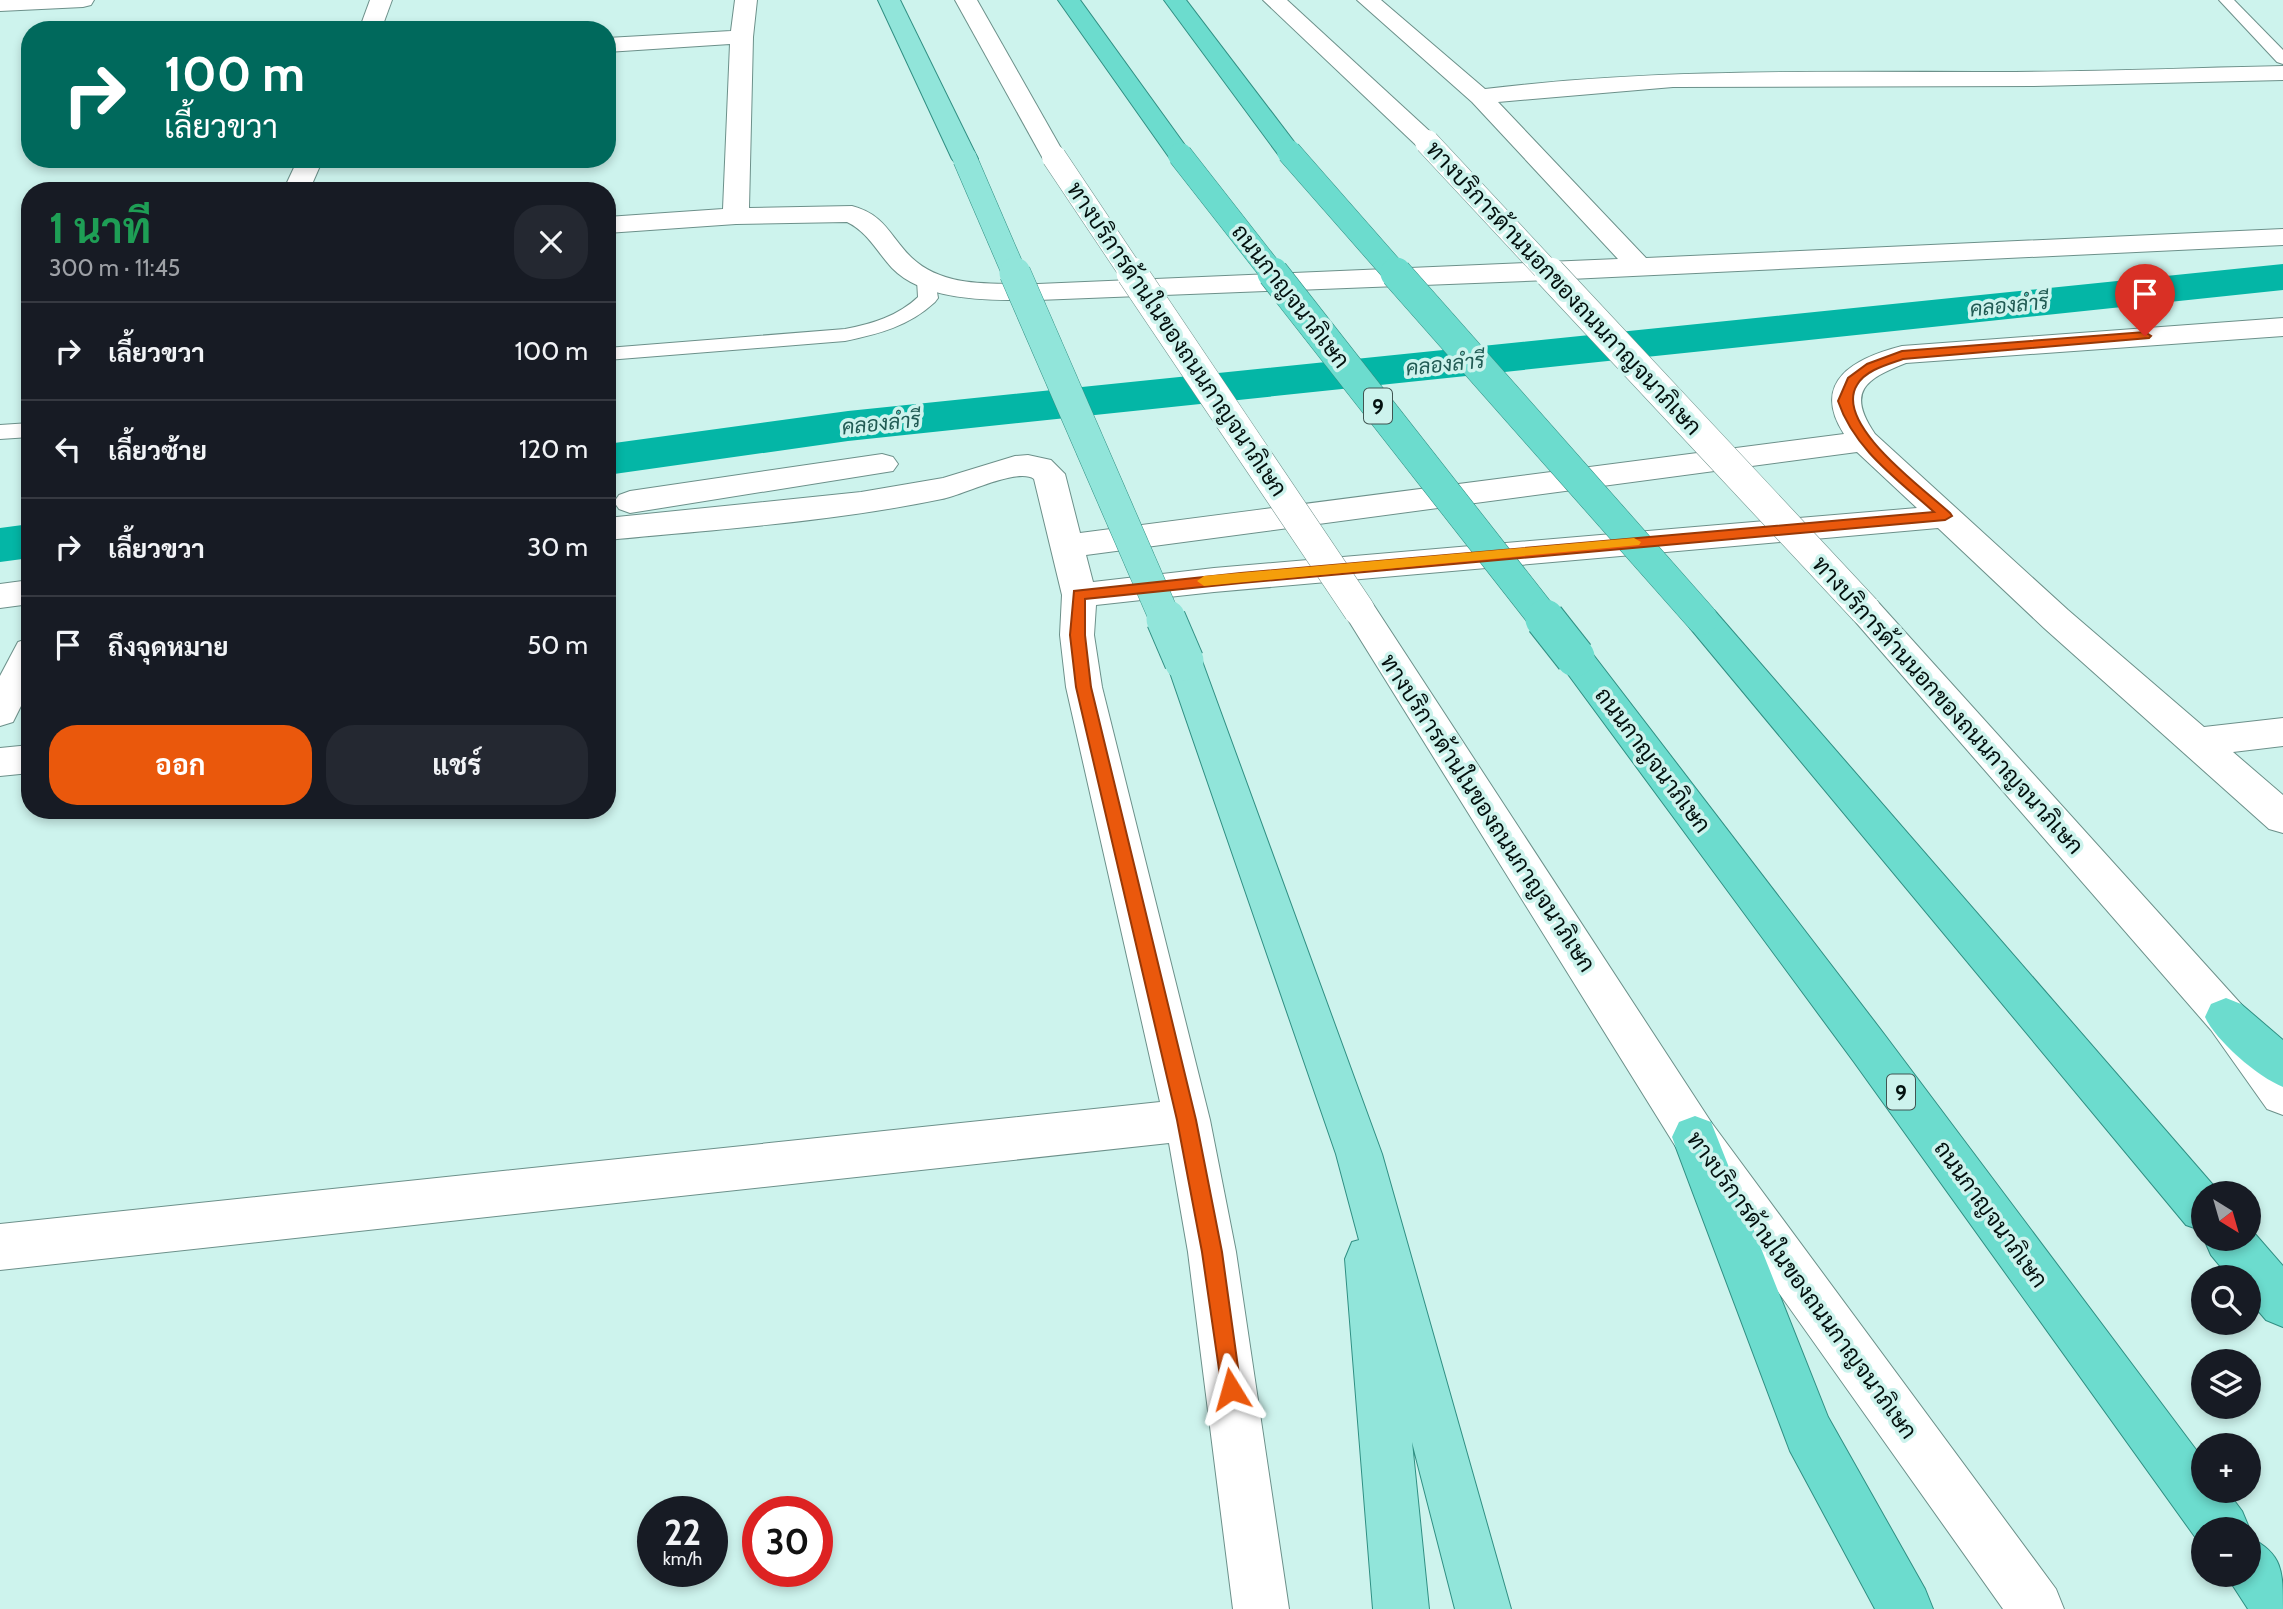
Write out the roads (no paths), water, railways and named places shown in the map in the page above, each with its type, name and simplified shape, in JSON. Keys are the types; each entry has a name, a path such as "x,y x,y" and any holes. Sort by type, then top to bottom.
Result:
{"highway":[{"name":"ถนนกาญจนาภิเษก","path":"1069,0 1181,155 1575,657 1869,1048 2213,1517"},
{"path":"1175,0 1289,152 1702,619 2191,1195"},
{"path":"2226,1017 2283,1067"},
{"path":"1695,1137 1808,1433 1905,1609"},
{"path":"2238,1251 2283,1303"},
{"path":"2261,1580 2282,1609"}],"main road":[{"path":"889,0 965,159 1184,661 1359,1154 1483,1609"},
{"path":"1359,1154 1401,1609"}],"street":[{"path":"0,4 83,0"},
{"path":"373,21 381,0"},
{"path":"736,216 742,37 746,0"},
{"name":"ทางบริการด้านในของถนนกาญจนาภิเษก","path":"967,0 1054,157 1359,610 1695,1137 2036,1609"},
{"name":"ทางบริการด้านนอกของถนนกาญจนาภิเษก","path":"1274,0 1427,142 1864,610 2226,1017 2283,1095"},
{"path":"1374,1 1480,97 1639,266"},
{"path":"616,44 742,37"},
{"path":"1480,97 1593,84 1800,77 1999,79 2283,73"},
{"path":"616,224 736,216 852,214 870,223 903,264 926,280 973,290 1038,292 1549,272 1673,263 2283,237"},
{"path":"2283,327 1902,355 1871,367 1852,381 1844,401 1864,441 2056,619 2283,818"},
{"path":"1069,546 1864,441"},
{"path":"616,505 882,464"},
{"path":"616,527 837,506 947,487 1023,464 1037,464 1049,474 1079,595 1077,635 1084,687 1187,1120 1212,1252 1261,1609"},
{"path":"1079,595 1214,580 1945,516"},
{"path":"0,596 21,593"},
{"path":"0,712 21,669"},
{"path":"2197,742 2283,732"},
{"path":"0,762 21,760"},
{"path":"0,1247 1187,1120"}],"lane":[{"path":"2227,0 2283,59"},
{"path":"616,353 845,335 876,329 914,313 929,298 926,280"},
{"path":"0,432 21,431"}],"waterway":[{"name":"คลองลำรี","path":"616,459 848,426 2283,277"},
{"name":"คลองลำรี","path":"0,545 21,542"}]}
